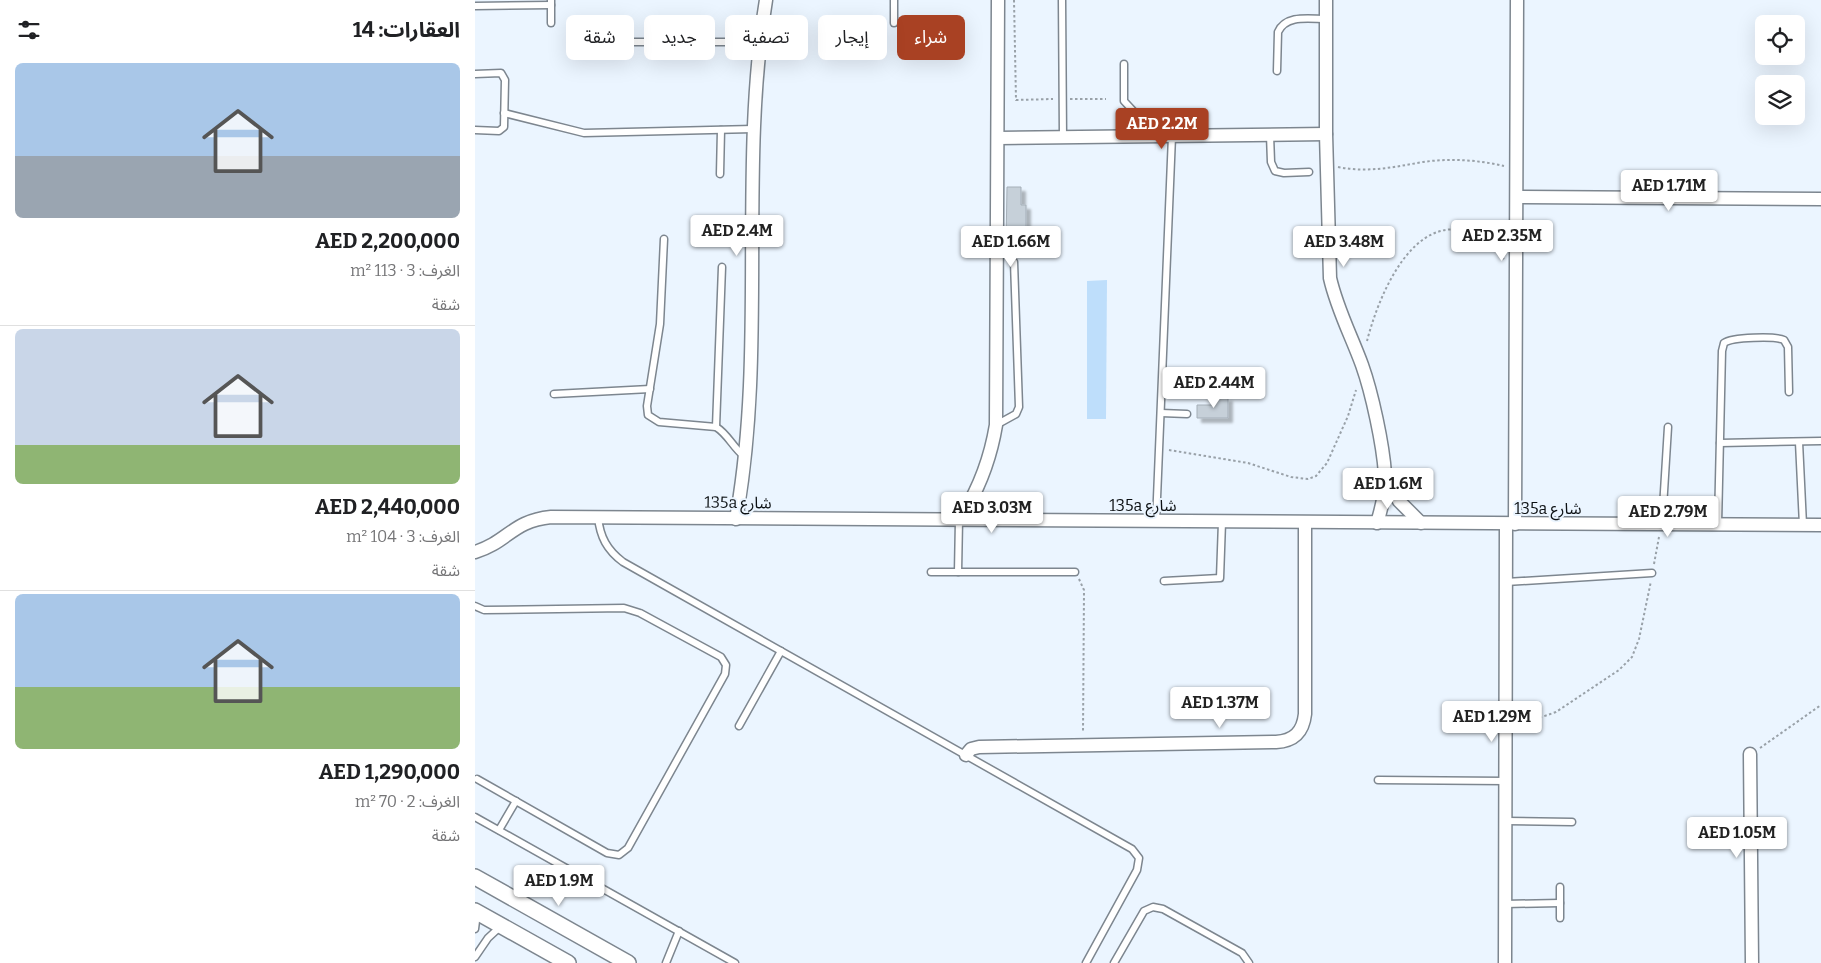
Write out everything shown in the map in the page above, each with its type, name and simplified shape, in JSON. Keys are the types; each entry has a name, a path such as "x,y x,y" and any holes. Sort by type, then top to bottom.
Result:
{"street":[{"path":"764,15 766,0"},
{"path":"959,520 972,501 984,476 992,451 996,425 997,0"},
{"path":"1326,0 1326,134 1330,278 1335,302 1363,366 1369,390 1385,474 1383,499 1377,523"},
{"path":"1505,963 1506,582 1511,524 1517,197 1517,0"},
{"path":"736,519 746,458 752,375 753,129 759,60"},
{"path":"997,138 1326,134"},
{"path":"1517,197 1821,199"},
{"path":"1385,474 1399,502 1421,523"},
{"name":"135a شارع","path":"475,552 488,548 521,524 534,519 598,517 1821,525"},
{"path":"966,755 971,749 979,747 1285,742 1300,732 1305,714 1305,523"},
{"path":"1750,754 1752,963"},
{"path":"475,876 628,963"},
{"path":"476,912 563,962"}],"lane":[{"path":"894,0 894,23"},
{"path":"1062,0 1063,137"},
{"path":"475,6 551,3 551,23"},
{"path":"1277,71 1278,32 1281,26 1290,20 1326,19"},
{"path":"634,42 725,42"},
{"path":"1124,64 1124,101 1138,116 1138,136"},
{"path":"475,74 503,75 504,113 504,127 501,130 475,130"},
{"path":"504,113 577,132 753,129"},
{"path":"720,174 721,130"},
{"path":"1270,135 1271,162 1275,171 1284,173 1309,172"},
{"path":"1156,522 1172,136"},
{"path":"664,238 661,315 647,410 655,421 716,427 723,431 732,445 746,458"},
{"path":"996,425 1016,414 1019,407 1014,262"},
{"path":"716,427 722,267"},
{"path":"1718,524 1722,351 1724,343 1728,340 1777,338 1784,340 1788,347 1789,392"},
{"path":"554,394 650,389"},
{"path":"1161,413 1187,414"},
{"path":"1662,524 1668,427"},
{"path":"1720,443 1821,441"},
{"path":"1799,442 1803,525"},
{"path":"598,517 599,530 604,543 612,554 623,562 1137,853 1139,864 1137,870 1086,963"},
{"path":"958,572 959,520"},
{"path":"1165,581 1220,578 1221,522"},
{"path":"931,572 1075,572"},
{"path":"1506,582 1652,573"},
{"path":"475,606 484,610 624,608 639,613 721,657 726,665 725,674 624,853 619,855 607,853 477,779"},
{"path":"739,726 781,651"},
{"path":"1378,780 1506,782"},
{"path":"499,830 516,801"},
{"path":"475,817 735,963"},
{"path":"1506,820 1572,822"},
{"path":"1560,887 1560,918"},
{"path":"1505,904 1560,903"},
{"path":"1114,963 1144,911 1153,907 1163,908 1242,953 1249,963"},
{"path":"475,929 476,912"},
{"path":"475,957 488,938 501,926"},
{"path":"666,963 679,931"}],"path":[{"path":"1014,0 1016,100 1105,99"},
{"path":"1327,164 1345,168 1382,169 1424,162 1471,160 1517,169"},
{"path":"1506,727 1532,722 1556,712 1626,664 1637,648 1662,524"},
{"path":"1075,572 1084,590 1083,745"},
{"path":"1750,754 1821,705"}],"shaded area":[{"path":"1107,280 1106,419 1087,419 1087,281"}],"building":[{"path":"1007,187 1021,187 1021,205 1026,205 1026,231 1017,230 1017,244 1006,244"},
{"path":"1228,397 1228,418 1197,418 1197,405 1214,405 1213,398"}]}
